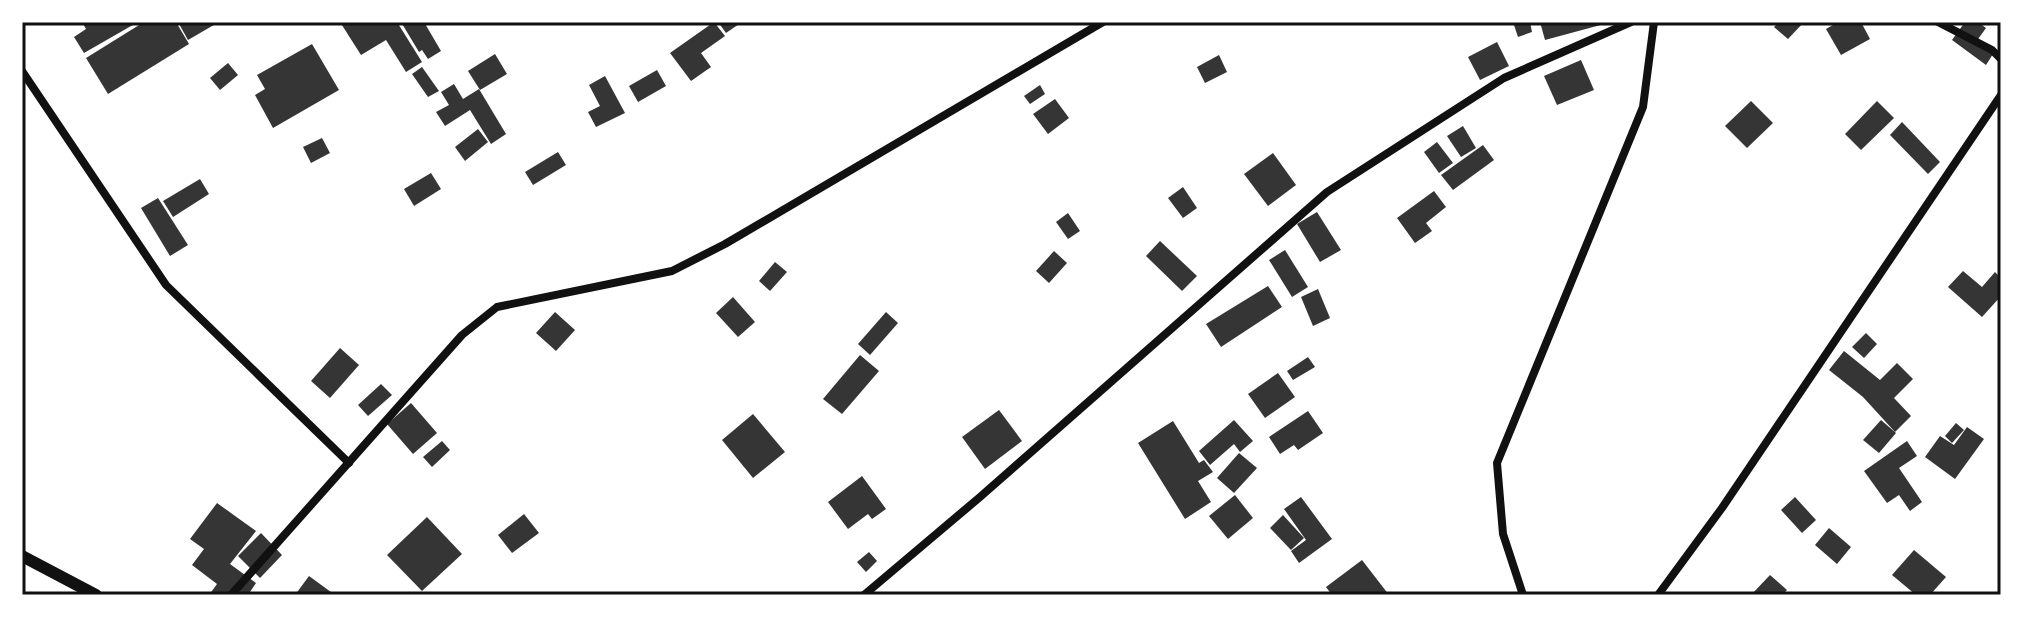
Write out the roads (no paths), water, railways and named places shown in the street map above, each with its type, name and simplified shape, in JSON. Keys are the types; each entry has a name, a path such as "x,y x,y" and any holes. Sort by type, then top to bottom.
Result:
{"street":[{"path":"231,595 462,335 497,307 672,271 725,244 1103,22"},
{"path":"864,595 1327,192 1504,78 1631,22"},
{"path":"1523,595 1503,534 1497,463 1643,107 1654,22"},
{"path":"1938,22 1992,50 2001,59"},
{"path":"22,71 166,285 349,463"},
{"path":"1658,595 1722,508 2001,95"},
{"path":"22,556 96,595"}]}
